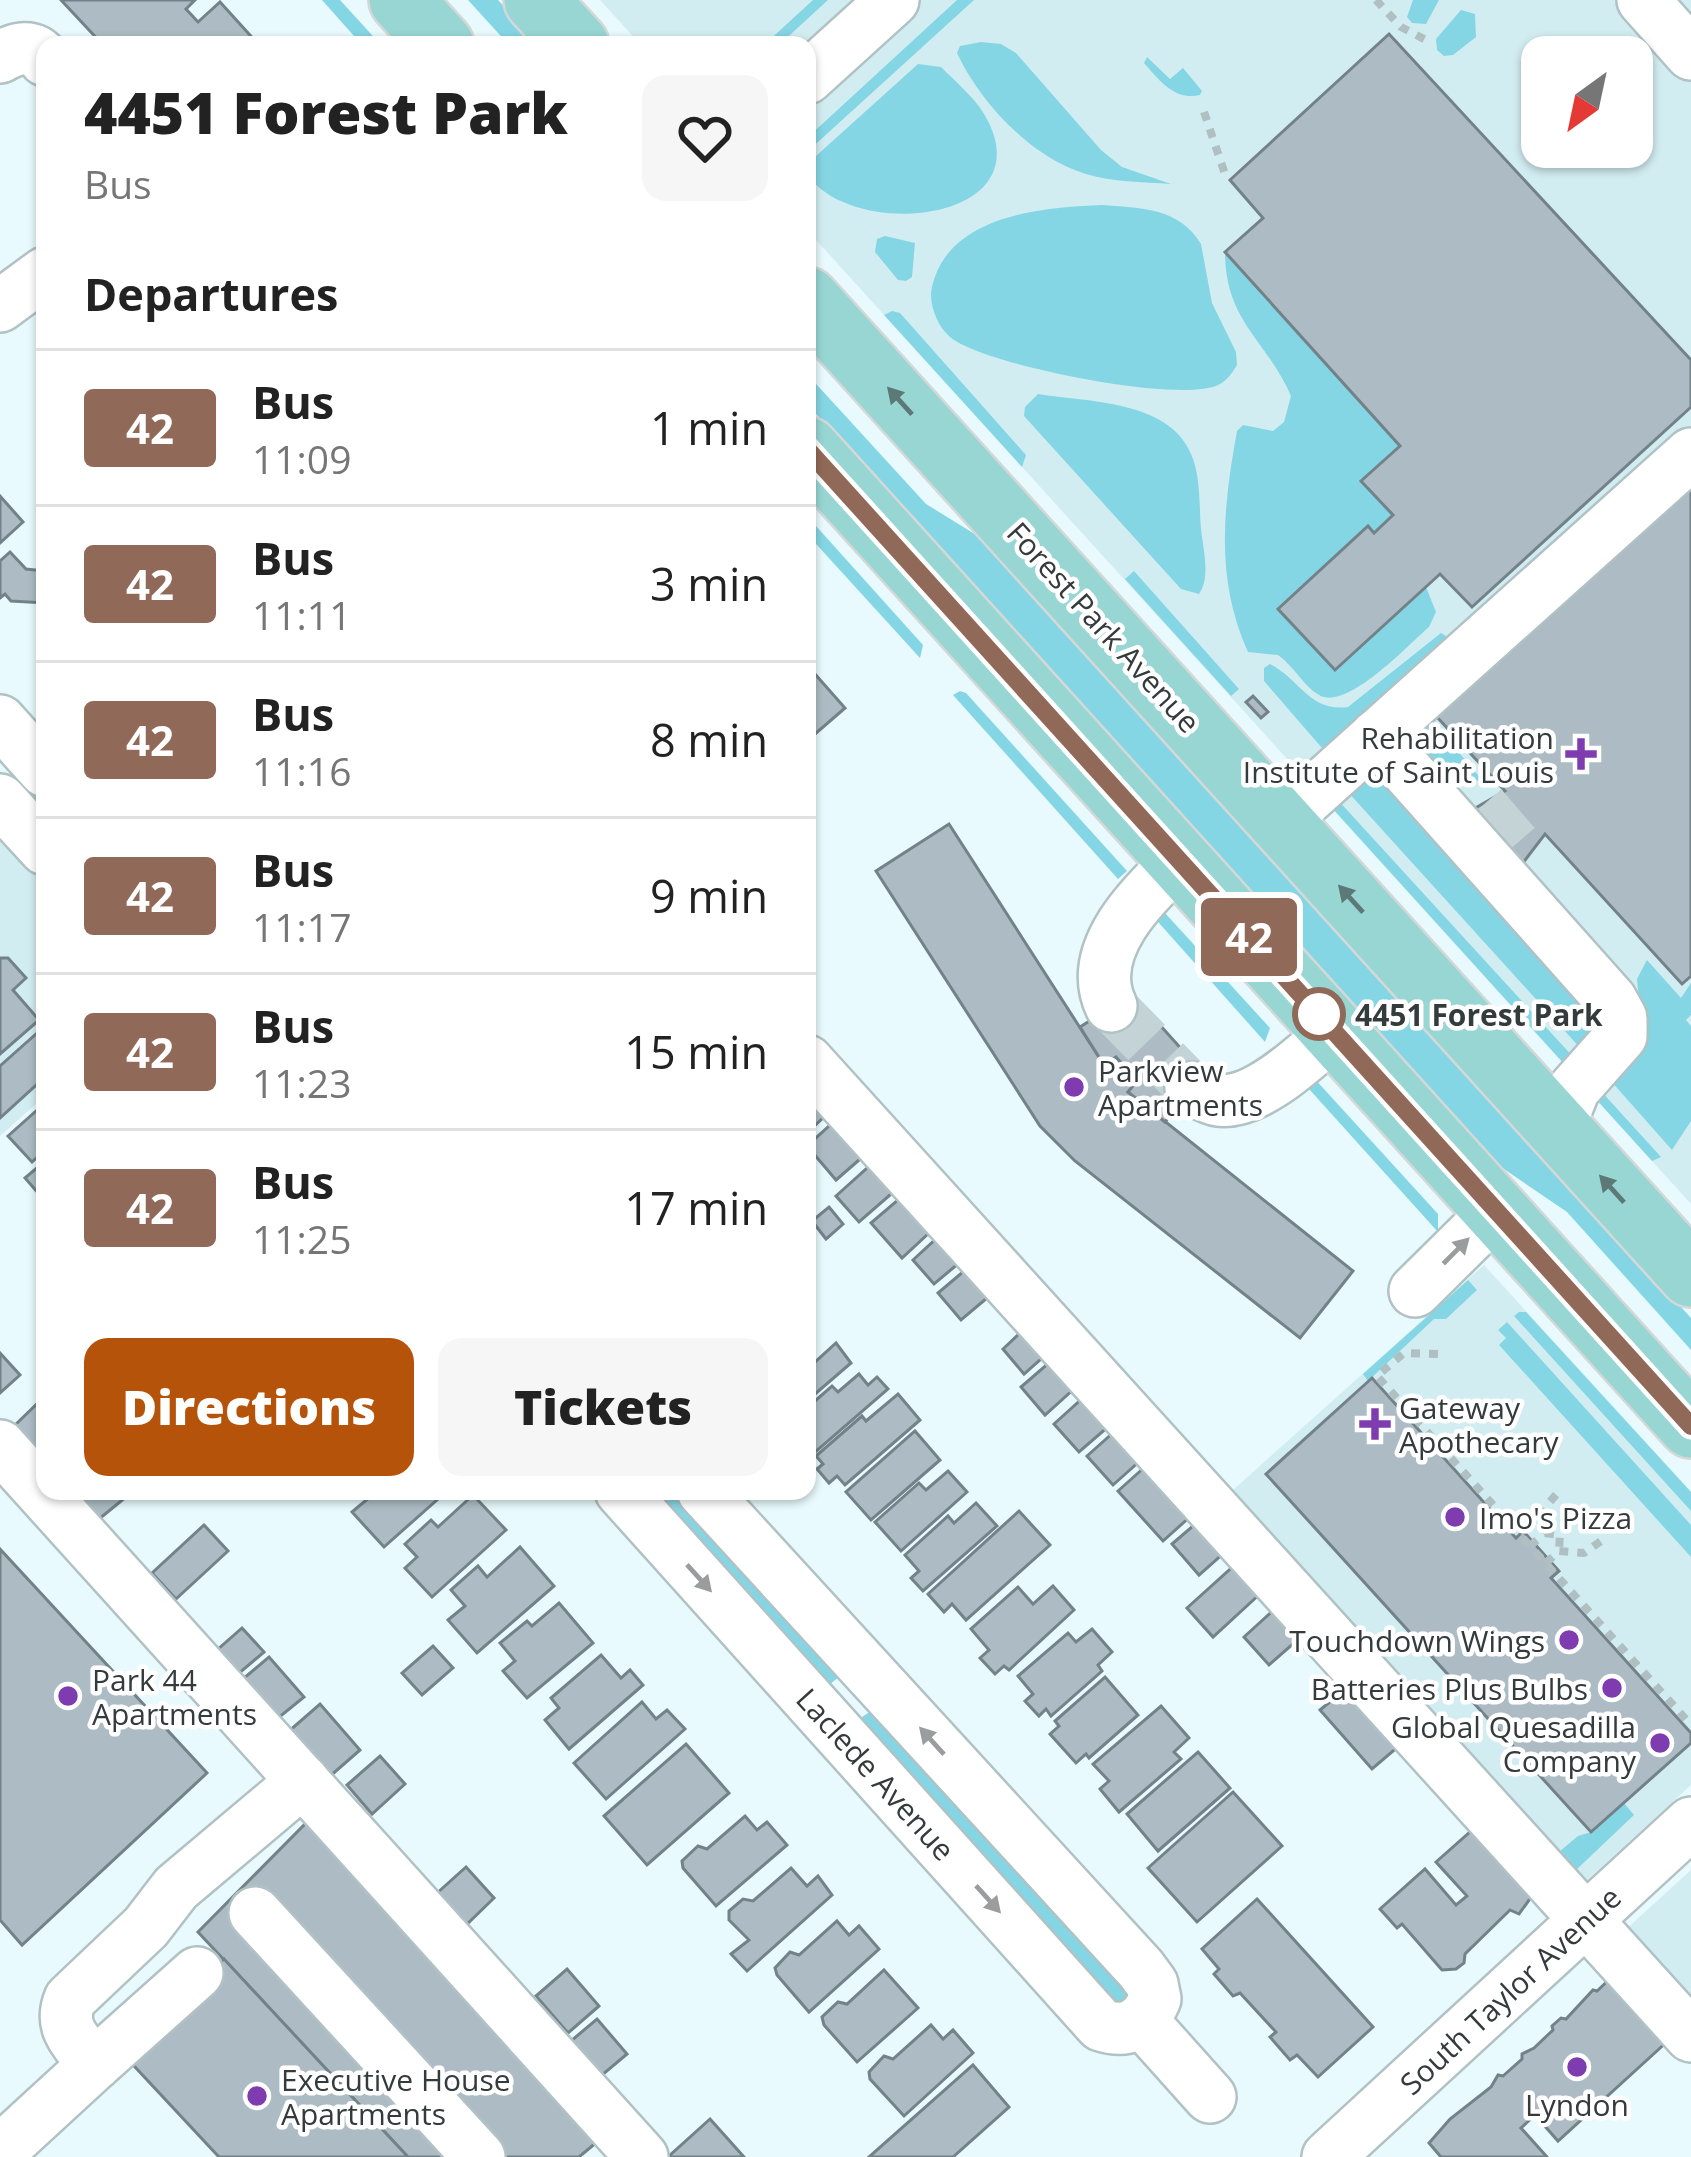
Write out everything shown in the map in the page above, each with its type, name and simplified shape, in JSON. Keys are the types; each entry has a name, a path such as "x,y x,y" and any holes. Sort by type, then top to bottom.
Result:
{"main road":[{"path":"401,0 434,36"},
{"path":"536,0 569,36"},
{"name":"Forest Park Avenue","path":"816,308 1691,1275"},
{"path":"816,459 1691,1426"}],"street":[{"path":"816,70 893,0"},
{"path":"1643,0 1691,54"},
{"path":"0,57 22,47 36,51"},
{"path":"0,307 36,280"},
{"path":"1281,821 1691,454"},
{"path":"0,721 36,756"},
{"path":"1376,736 1430,796 1524,877 1621,1018 1622,1036 1574,1089 1558,1130"},
{"path":"36,769 0,798 36,839"},
{"path":"1430,796 1482,806"},
{"path":"1112,1006 1102,986 1110,950 1134,903 1180,860"},
{"path":"1191,1088 1219,1100 1242,1097 1288,1073 1335,1031"},
{"path":"816,1071 1691,2036"},
{"path":"1415,1291 1497,1210"},
{"path":"0,1446 36,1486"},
{"path":"49,1500 642,2157"},
{"name":"Laclede Avenue","path":"629,1500 1101,2025 1116,2030 1142,2021 1155,1999 1152,1984 1141,1969 712,1500"},
{"path":"95,2064 68,2032 65,2011 70,1999 146,1927 176,1888 303,1781"},
{"name":"South Taylor Avenue","path":"1328,2157 1691,1823"},
{"path":"255,1912 479,2157"},
{"path":"9,2145 197,1973"},
{"path":"1142,2021 1210,2097"}],"path":[{"path":"1376,0 1401,27 1426,40"},
{"path":"1204,112 1226,177"},
{"path":"1438,1354 1404,1353 1377,1376 1687,1712 1691,1724"},
{"path":"1545,1533 1544,1510 1560,1490"},
{"path":"1530,1546 1545,1533 1560,1535 1559,1551 1546,1563"},
{"path":"1559,1551 1584,1552 1604,1539"}],"shaded area":[{"path":"322,0 340,0 373,36 354,36"},
{"path":"468,0 498,0 530,36 501,36"},
{"path":"600,0 1691,0 1691,1204 816,240 816,36 633,36"},
{"path":"813,0 828,0 789,36 774,36"},
{"path":"957,0 974,0 816,144 816,130"},
{"path":"1413,0 1439,0 1426,24 1412,23 1407,17"},
{"path":"1461,10 1475,14 1476,37 1453,55 1444,56 1437,50 1436,39"},
{"path":"1001,44 1016,53 1101,150 1122,167 1171,184 1086,174 1027,142 993,109 957,53 960,46"},
{"path":"1147,57 1170,79 1183,68 1202,91 1200,95 1183,95 1169,88 1144,63"},
{"path":"918,64 941,67 968,93 989,123 997,156 987,182 965,200 935,211 899,214 864,209 832,197 816,183 816,156"},
{"path":"1102,205 1170,216 1201,244 1212,303 1236,352 1237,365 1221,383 1197,390 1082,379 969,348 941,327 932,287 941,263 957,244 977,230 1027,213"},
{"path":"885,236 915,243 912,277 906,281 898,280 875,252 877,239"},
{"path":"1225,252 1400,446 1362,481 1393,515 1374,533 1367,527 1279,609 1335,670 1426,587 1436,612 1429,627 1376,674 1331,698 1313,691 1278,655 1248,652 1230,598 1226,516 1237,431 1243,425 1273,431 1284,422 1291,396 1240,314 1227,276"},
{"path":"900,313 1026,455 1022,467 884,315"},
{"path":"816,384 926,504 986,541 1691,1318 1691,1350 1567,1212 1501,1167 816,414"},
{"path":"1038,394 1146,413 1180,436 1198,481 1205,571 1199,594 1181,589 1024,416 1025,407"},
{"path":"816,526 923,645 920,658 816,544"},
{"path":"1134,571 1239,689 1231,696 1125,579"},
{"path":"1441,633 1446,636 1444,644 1331,747 1322,748 1264,681 1264,668 1270,664 1314,700 1348,707"},
{"path":"960,691 1127,871 1118,879 953,695"},
{"path":"1428,716 1483,781 1433,775 1408,733"},
{"path":"1373,773 1600,1021 1582,1050 1347,791"},
{"path":"1336,798 1575,1059 1565,1065 1333,809"},
{"path":"4,840 36,868 36,1104 0,1136 0,842"},
{"path":"1156,910 1165,913 1270,1028 1265,1042 1151,914"},
{"path":"1647,960 1681,998 1691,983 1691,1015 1686,1020 1691,1026 1691,1121 1672,1150 1610,1080 1639,1001 1637,979"},
{"path":"1313,1077 1438,1214 1438,1232 1300,1079"},
{"path":"1600,1090 1661,1157 1652,1161 1595,1098"},
{"path":"1484,1265 1691,1492 1691,1785 1577,1889 1224,1498"},
{"path":"1468,1280 1477,1290 1446,1319 1434,1319 1368,1381 1363,1374"},
{"path":"1526,1312 1691,1492 1691,1511 1514,1316"},
{"path":"1507,1322 1691,1525 1691,1557 1499,1345 1506,1338 1498,1330"},
{"path":"647,1500 692,1500 839,1677 825,1688"},
{"path":"874,1709 1133,1990 1119,2010 859,1719"},
{"path":"1624,1803 1634,1815 1575,1871 1559,1852"},
{"path":"1691,1870 1691,2009 1623,1932"}],"building":[{"path":"61,0 195,0 186,9 198,22 220,2 251,36 95,36"},
{"path":"1389,34 1691,360 1691,407 1472,607 1440,574 1335,670 1278,609 1368,526 1374,533 1393,515 1361,481 1400,446 1225,252 1263,218 1230,180"},
{"name":"Rehabilitation Institute of Saint Louis","path":"1691,489 1691,976 1682,984 1545,834 1516,872 1463,815 1505,791 1437,717"},
{"path":"0,496 23,522 0,543"},
{"path":"10,552 26,569 36,570 36,602 11,601 5,594 0,598 0,561"},
{"path":"816,675 845,708 816,733"},
{"path":"1253,696 1268,712 1261,718 1246,702"},
{"name":"Parkview Apartments","path":"949,824 1104,1065 1116,1057 1137,1081 1128,1092 1353,1271 1300,1338 1075,1161 1040,1126 876,871"},
{"path":"0,958 8,958 26,978 13,990 36,1023 0,1054"},
{"path":"1132,994 1203,1073 1165,1122 1128,1092 1137,1081 1116,1057 1104,1065 1080,1027"},
{"path":"36,1034 36,1085 0,1118 0,1066"},
{"path":"36,1111 36,1158 32,1162 8,1136"},
{"path":"837,1119 867,1153 836,1180 816,1157 816,1138"},
{"path":"875,1161 898,1188 859,1222 836,1196"},
{"path":"36,1169 36,1191 25,1178"},
{"path":"899,1199 929,1233 902,1258 871,1223"},
{"path":"829,1207 843,1224 826,1239 816,1218"},
{"path":"937,1238 959,1263 934,1284 913,1260"},
{"path":"964,1271 987,1298 961,1320 938,1293"},
{"path":"1020,1333 1042,1358 1024,1374 1003,1349"},
{"path":"836,1343 851,1363 816,1393 816,1361"},
{"path":"0,1353 20,1375 0,1393"},
{"path":"1051,1361 1075,1388 1045,1415 1021,1387"},
{"path":"859,1374 868,1385 877,1377 888,1389 816,1451 816,1400 832,1386 838,1392"},
{"path":"1372,1378 1516,1538 1523,1531 1559,1571 1551,1578 1691,1733 1691,1743 1591,1832 1266,1474"},
{"path":"898,1394 920,1420 845,1485 837,1476 829,1483 817,1469 823,1464 816,1456 862,1416 866,1421"},
{"path":"1084,1397 1109,1426 1079,1452 1054,1424"},
{"path":"36,1405 36,1452 13,1427"},
{"path":"915,1431 940,1460 871,1520 846,1492"},
{"path":"1115,1431 1141,1460 1113,1485 1087,1456"},
{"path":"1147,1465 1192,1515 1163,1541 1118,1491"},
{"path":"948,1471 967,1492 901,1551 875,1522 919,1483 926,1490"},
{"path":"75,1500 122,1500 93,1524"},
{"path":"366,1500 437,1500 384,1547 352,1512"},
{"path":"468,1500 478,1500 506,1530 432,1597 405,1568 417,1557 405,1544 431,1520 438,1527"},
{"path":"976,1503 997,1526 923,1591 911,1578 919,1571 905,1555 948,1516 954,1523"},
{"path":"1019,1511 1050,1545 966,1620 952,1604 944,1612 928,1594"},
{"path":"1200,1520 1226,1551 1199,1575 1172,1544"},
{"path":"204,1525 228,1551 176,1599 152,1573"},
{"path":"520,1547 554,1586 477,1653 448,1620 465,1606 451,1590 478,1566 487,1577"},
{"name":"Park 44 Apartments","path":"0,1549 207,1773 22,1945 0,1920"},
{"path":"1237,1563 1262,1592 1213,1637 1187,1608"},
{"path":"1053,1586 1074,1610 1009,1670 1004,1666 995,1674 980,1658 989,1650 971,1629 1018,1587 1033,1604"},
{"path":"559,1603 593,1643 527,1698 503,1671 515,1661 500,1643 527,1621 532,1626"},
{"path":"1277,1607 1302,1636 1269,1665 1244,1637"},
{"path":"242,1628 264,1652 237,1675 216,1651"},
{"path":"1092,1629 1112,1652 1098,1665 1102,1671 1051,1716 1046,1709 1039,1716 1025,1701 1033,1694 1018,1676 1068,1633 1076,1642"},
{"path":"433,1646 453,1668 422,1695 402,1673"},
{"path":"601,1655 621,1678 630,1670 643,1685 569,1749 545,1720 559,1708 551,1698"},
{"path":"269,1657 304,1697 277,1719 243,1679"},
{"path":"1105,1677 1138,1715 1089,1758 1086,1754 1076,1763 1050,1734 1059,1726 1055,1721"},
{"path":"1349,1686 1400,1745 1372,1769 1320,1710"},
{"path":"642,1702 656,1719 667,1710 685,1729 606,1799 574,1763"},
{"path":"320,1704 360,1750 328,1778 288,1732"},
{"path":"1161,1706 1189,1738 1174,1752 1181,1759 1119,1812 1100,1789 1109,1781 1093,1764"},
{"path":"686,1744 729,1793 647,1865 604,1816"},
{"path":"1198,1752 1230,1788 1158,1851 1127,1814"},
{"path":"380,1756 405,1784 372,1814 347,1785"},
{"path":"1233,1792 1282,1846 1197,1922 1148,1868"},
{"path":"745,1816 757,1830 767,1822 787,1845 716,1906 682,1861 698,1846 707,1849"},
{"path":"310,1819 603,2137 579,2157 408,2157 198,1932"},
{"path":"1479,1824 1532,1896 1519,1914 1510,1910 1465,1954 1464,1963 1442,1970 1402,1924 1397,1928 1380,1909 1425,1869 1456,1905 1467,1896 1436,1862"},
{"path":"466,1867 494,1898 465,1926 436,1894"},
{"path":"791,1868 807,1886 818,1876 832,1895 747,1971 731,1954 749,1940 729,1920 729,1911 743,1899 753,1901"},
{"path":"1257,1899 1373,2027 1318,2077 1297,2055 1290,2060 1270,2037 1276,2032 1240,1993 1233,1996 1214,1974 1219,1969 1202,1949"},
{"path":"837,1921 849,1935 859,1926 879,1949 809,2012 775,1968 790,1952 799,1955"},
{"name":"Executive House Apartments","path":"224,1959 408,2157 219,2157 122,2053"},
{"path":"567,1969 599,2006 568,2033 536,1996"},
{"path":"884,1970 918,2008 857,2062 822,2017 838,2002 847,2004"},
{"name":"Lyndon","path":"1613,1976 1670,2039 1558,2141 1535,2115 1521,2128 1547,2157 1441,2157 1429,2143 1450,2119"},
{"path":"597,2019 627,2054 601,2076 571,2041"},
{"path":"931,2025 943,2039 953,2030 973,2053 904,2116 869,2072 884,2056 893,2059"},
{"path":"973,2065 1009,2107 953,2157 869,2157"},
{"path":"710,2119 744,2157 669,2156"}],"tunnel":[{"path":"1482,806 1526,857"},
{"path":"1111,1006 1191,1088"}],"bus line":[{"name":"42","path":"816,459 1691,1426"}],"place":[{"name":"Rehabilitation Institute of Saint Louis","path":"1581,754"},
{"name":"4451 Forest Park","path":"1319,1014"},
{"name":"Parkview Apartments","path":"1074,1087"},
{"name":"Gateway Apothecary","path":"1375,1424"},
{"name":"Imo's Pizza","path":"1455,1517"},
{"name":"Touchdown Wings","path":"1569,1640"},
{"name":"Batteries Plus Bulbs","path":"1612,1688"},
{"name":"Park 44 Apartments","path":"68,1696"},
{"name":"Global Quesadilla Company","path":"1660,1743"},
{"name":"Lyndon","path":"1577,2067"},
{"name":"Executive House Apartments","path":"257,2096"}]}
